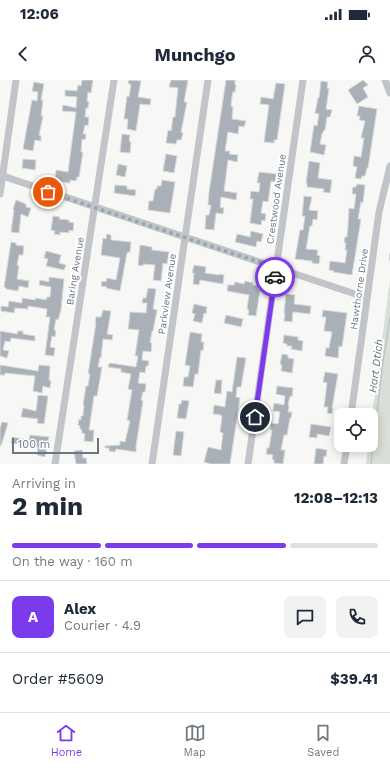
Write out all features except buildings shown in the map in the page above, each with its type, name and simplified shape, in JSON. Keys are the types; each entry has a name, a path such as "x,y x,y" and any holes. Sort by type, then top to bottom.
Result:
{"street":[{"path":"0,194 1,176 16,80"},
{"name":"Baring Avenue","path":"55,464 114,80"},
{"name":"Parkview Avenue","path":"152,464 208,80"},
{"name":"Crestwood Avenue","path":"248,464 304,80"},
{"path":"385,80 390,93"},
{"name":"Hawthorne Drive","path":"352,408 380,212 390,166"},
{"path":"1,176 367,298"},
{"path":"344,464 346,452"}],"shaded area":[{"path":"390,280 390,464 366,464 367,452 378,452 378,408 373,408"}],"waterway":[{"name":"Hart Dtich","path":"390,254 390,260"},
{"name":"Hart Dtich","path":"371,464 382,369 390,317"}],"way so far":[{"path":"48,192 277,268 275,277"}],"route":[{"path":"255,417 275,277"}]}
